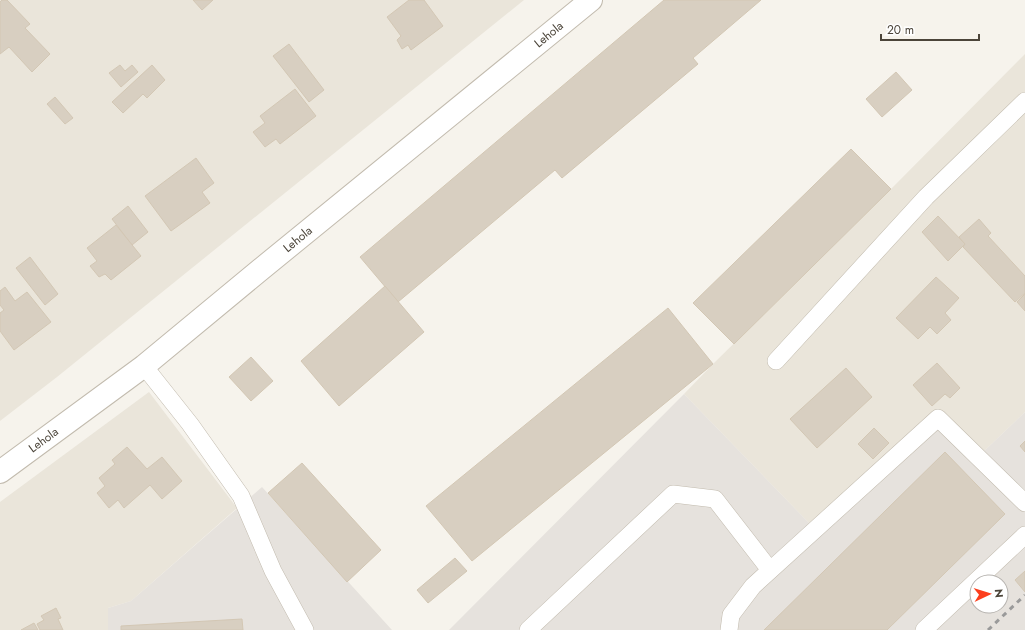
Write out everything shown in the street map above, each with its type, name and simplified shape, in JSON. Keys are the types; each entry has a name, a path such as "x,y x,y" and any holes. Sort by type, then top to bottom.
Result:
{"street":[{"name":"Lehola","path":"0,472 144,366 592,0"}],"lane":[{"path":"776,361 926,197 1025,101"},
{"path":"144,366 190,424 241,496 273,571 305,630"},
{"path":"729,630 731,615 753,586 938,418 1025,503"},
{"path":"528,630 673,494 715,499 770,570"},
{"path":"924,630 1025,535"}],"shaded area":[{"path":"0,0 524,0 57,377 0,421"},
{"path":"1025,54 1025,412 982,453 810,524 684,394"},
{"path":"149,392 237,508 131,601 108,608 108,630 0,630 0,502"},
{"path":"684,394 810,524 938,410 982,453 1025,412 1025,630 449,630"},
{"path":"262,487 392,630 108,630 108,608 131,601"}],"building":[{"path":"2,0 7,0 30,24 25,28 50,54 32,72 9,47 0,54 0,2"},
{"path":"193,0 213,0 202,10"},
{"path":"409,0 424,0 443,26 411,50 408,45 402,49 397,40 401,36 387,17"},
{"path":"664,0 761,0 693,58 698,64 562,178 555,170 398,302 360,257"},
{"path":"289,44 324,90 309,102 273,56"},
{"path":"120,65 125,71 132,65 138,72 121,87 109,73"},
{"path":"152,65 165,80 147,98 143,94 123,113 112,102"},
{"path":"896,72 912,90 882,117 866,99"},
{"path":"295,89 316,116 280,144 276,139 265,147 253,132 265,123 260,116"},
{"path":"55,97 73,118 65,124 47,104"},
{"path":"851,149 891,189 734,344 693,303"},
{"path":"196,158 214,183 202,192 210,203 171,231 145,196"},
{"path":"128,206 148,232 132,245 112,219"},
{"path":"938,216 965,244 948,261 922,232"},
{"path":"979,219 991,233 988,236 1025,276 1025,293 1015,302 963,247 965,244 959,237"},
{"path":"116,225 141,256 111,280 105,274 99,277 90,266 97,261 87,248"},
{"path":"30,257 58,294 45,305 16,268"},
{"path":"936,277 959,298 945,313 951,320 937,334 930,327 918,339 896,318"},
{"path":"385,286 424,332 339,406 301,361"},
{"path":"5,287 15,301 27,292 51,322 14,350 0,331 0,313 4,310 0,305 0,291"},
{"path":"1025,294 1025,311 1017,302"},
{"path":"668,308 713,364 472,561 426,506"},
{"path":"251,357 273,381 251,401 229,377"},
{"path":"937,363 960,388 950,398 945,394 932,406 913,385"},
{"path":"846,368 872,397 817,448 790,419"},
{"path":"874,428 889,443 873,459 858,444"},
{"path":"1025,441 1025,452 1020,446"},
{"path":"127,447 147,469 162,457 182,481 162,499 150,485 124,508 118,500 109,508 97,493 105,486 99,478 115,464 112,460"},
{"path":"945,452 1005,514 887,630 764,630"},
{"path":"302,463 381,550 347,582 268,493"},
{"path":"455,558 467,571 428,603 417,590"},
{"path":"1025,571 1025,592 1015,580"},
{"path":"56,608 61,618 58,619 63,630 40,630 37,624 44,620 41,616"},
{"path":"242,619 243,630 121,630 121,626"},
{"path":"34,623 38,630 21,630"}],"railway":[{"path":"988,630 1025,595"}]}
